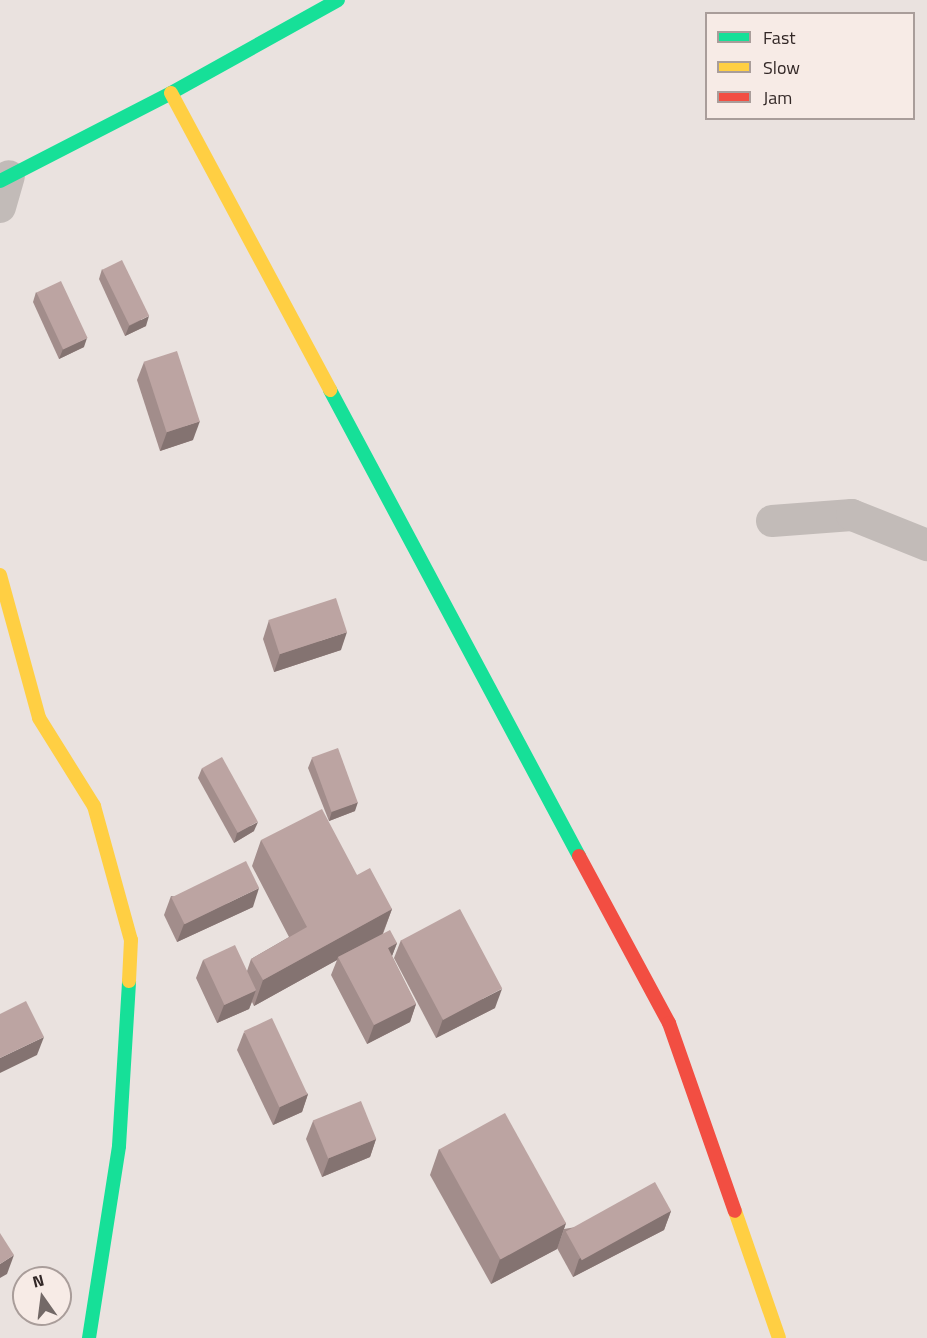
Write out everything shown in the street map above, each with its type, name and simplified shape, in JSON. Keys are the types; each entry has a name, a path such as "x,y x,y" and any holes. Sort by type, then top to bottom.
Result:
{"street":[{"path":"0,207 5,178 171,93 338,0"},
{"path":"171,93 669,1023 780,1338"},
{"path":"772,521 852,515 927,545"},
{"path":"0,575 39,718 94,806 131,940 119,1146 89,1338"}],"building":[{"path":"122,260 149,316 129,325 102,270"},
{"path":"61,281 88,338 63,350 37,292"},
{"path":"177,351 200,421 167,432 144,362"},
{"path":"336,598 347,632 280,654 268,620"},
{"path":"338,748 358,803 332,812 312,758"},
{"path":"222,757 258,822 238,833 202,768"},
{"path":"322,809 357,875 370,868 392,909 263,980 251,959 307,927 261,840"},
{"path":"246,861 259,888 185,924 171,897"},
{"path":"460,909 502,988 443,1020 401,940"},
{"path":"390,930 397,943 388,948 416,1004 374,1025 338,957"},
{"path":"235,945 256,990 224,1005 203,960"},
{"path":"26,1001 44,1037 0,1058 0,1014"},
{"path":"272,1018 307,1094 279,1107 244,1031"},
{"path":"361,1101 376,1139 328,1158 313,1120"},
{"path":"505,1113 566,1223 500,1260 439,1149"},
{"path":"655,1182 671,1211 582,1260 566,1231"},
{"path":"0,1233 14,1255 0,1264"}],"traffic: fast":[{"path":"0,181 171,93 338,0"},
{"path":"330,390 579,856"},
{"path":"89,1338 119,1146 129,981"}],"traffic: slow":[{"path":"171,93 330,390"},
{"path":"0,575 39,718 94,806 131,940 129,981"},
{"path":"735,1211 779,1338"}],"traffic: jam":[{"path":"579,856 669,1023 735,1211"}]}
